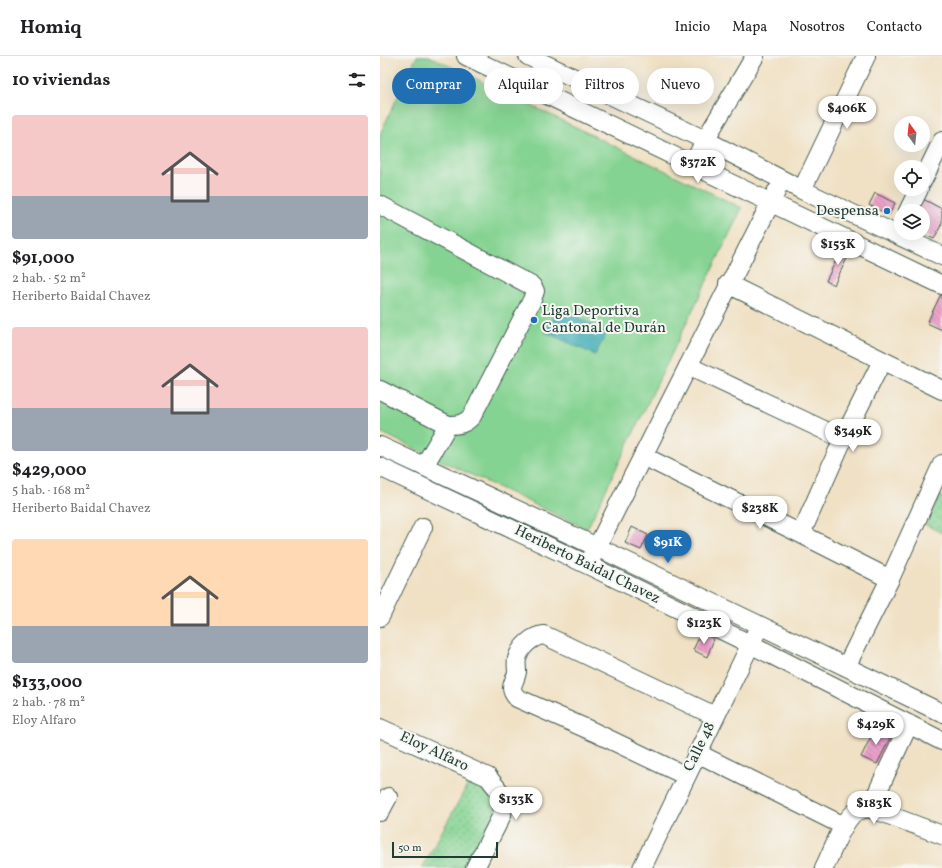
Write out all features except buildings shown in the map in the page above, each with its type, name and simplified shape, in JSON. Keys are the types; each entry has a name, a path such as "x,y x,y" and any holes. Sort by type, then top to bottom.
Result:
{"street":[{"path":"466,56 942,285"},
{"path":"528,56 705,140 802,190 894,228"},
{"path":"693,165 705,140 755,56"},
{"path":"802,190 866,56"},
{"path":"930,166 942,141"},
{"path":"588,565 728,284 782,180"},
{"path":"380,205 532,286 535,291 532,300 472,416 467,421 459,425 448,425 380,390"},
{"path":"916,240 942,256"},
{"path":"728,284 942,390"},
{"path":"801,534 843,439 882,361"},
{"path":"688,366 843,439"},
{"path":"424,466 448,425"},
{"name":"Heriberto Baidal Chavez","path":"380,446 597,547 942,713"},
{"path":"643,456 890,579"},
{"path":"846,667 890,579 942,464"},
{"name":"Heriberto Baidal Chavez","path":"380,467 588,565 750,644 942,741"},
{"path":"380,616 423,527"},
{"name":"Calle 48","path":"642,868 760,626"},
{"path":"686,776 594,732 517,698 512,691 512,685 517,672 517,661 519,655 531,639 544,635 715,716"},
{"path":"870,808 909,724"},
{"name":"Eloy Alfaro","path":"380,728 488,777 504,797 502,815 475,868"},
{"path":"697,753 844,826"},
{"path":"824,868 844,826 853,814 860,810 870,808 942,835"}],"green space":[{"name":"Liga Deportiva Cantonal de Durán","path":"417,56 429,56 454,68 411,68"},
{"name":"Liga Deportiva Cantonal de Durán","path":"476,79 484,83 484,104 528,104 742,208 587,529 380,432 380,134 394,104 476,104"},
{"path":"940,495 942,496 942,533 926,525"},
{"path":"474,773 504,797 473,868 422,868"}],"water":[{"path":"560,308 607,333 595,355 545,332"}],"place":[{"name":"Despensa","path":"887,211"},
{"name":"Liga Deportiva Cantonal de Durán","path":"534,320"}]}
